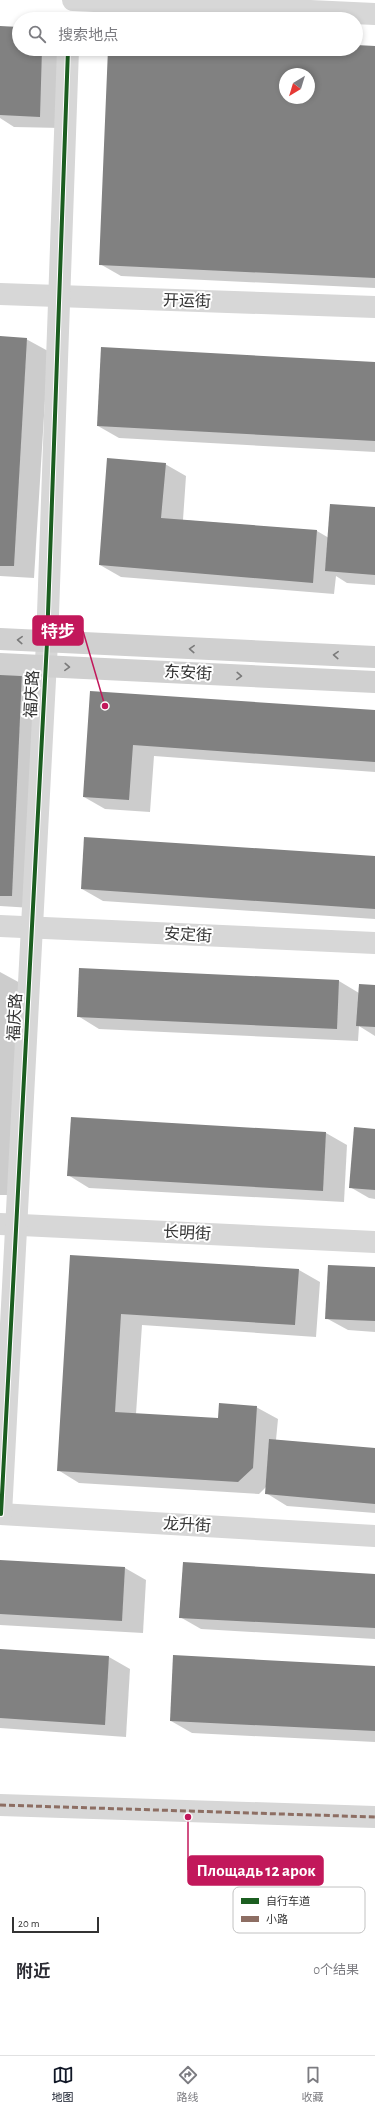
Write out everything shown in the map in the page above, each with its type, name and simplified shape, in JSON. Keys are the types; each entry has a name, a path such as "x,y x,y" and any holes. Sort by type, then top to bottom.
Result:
{"main road":[{"name":"东安街","path":"0,639 375,657"},
{"name":"东安街","path":"0,664 375,682"}],"street":[{"path":"70,12 71,0 332,12"},
{"path":"363,13 375,14"},
{"name":"福庆路","path":"0,1514 8,1224 32,928 46,666 68,56"},
{"name":"开运街","path":"0,294 375,307"},
{"name":"安定街","path":"0,926 375,944"},
{"name":"长明街","path":"8,1224 375,1242"},
{"name":"龙升街","path":"0,1514 375,1536"},
{"path":"0,1805 375,1817"}],"building":[{"path":"0,26 12,27 12,56 42,56 40,117 0,115"},
{"path":"363,45 375,46 375,278 99,265 108,56 363,56"},
{"path":"0,336 27,338 14,566 0,566"},
{"path":"101,347 375,362 375,441 97,426"},
{"path":"107,458 166,463 161,518 317,530 313,583 99,565"},
{"path":"330,504 375,507 375,575 325,571"},
{"path":"0,672 22,673 12,896 0,896"},
{"path":"90,691 375,710 375,762 133,745 129,800 83,797"},
{"path":"84,837 375,856 375,909 81,889"},
{"path":"79,968 339,980 337,1029 77,1017"},
{"path":"359,984 375,985 375,1027 356,1026"},
{"path":"71,1117 326,1132 323,1191 67,1176"},
{"path":"354,1127 375,1129 375,1190 349,1188"},
{"path":"70,1255 299,1269 295,1325 121,1314 115,1412 218,1418 219,1403 257,1406 253,1468 238,1482 57,1471"},
{"path":"328,1265 375,1267 375,1321 325,1319"},
{"path":"269,1439 375,1448 375,1504 265,1494"},
{"path":"0,1560 125,1567 122,1621 0,1614"},
{"path":"183,1562 375,1574 375,1628 179,1618"},
{"path":"0,1649 109,1656 105,1725 0,1718"},
{"path":"173,1655 375,1666 375,1731 170,1721"}],"marked path":[{"path":"0,1805 375,1817"}],"cycle path":[{"path":"1,1514 47,642 68,56"}],"place":[{"name":"特步","path":"105,706"},
{"name":"Площадь 12 арок","path":"188,1817"}]}
